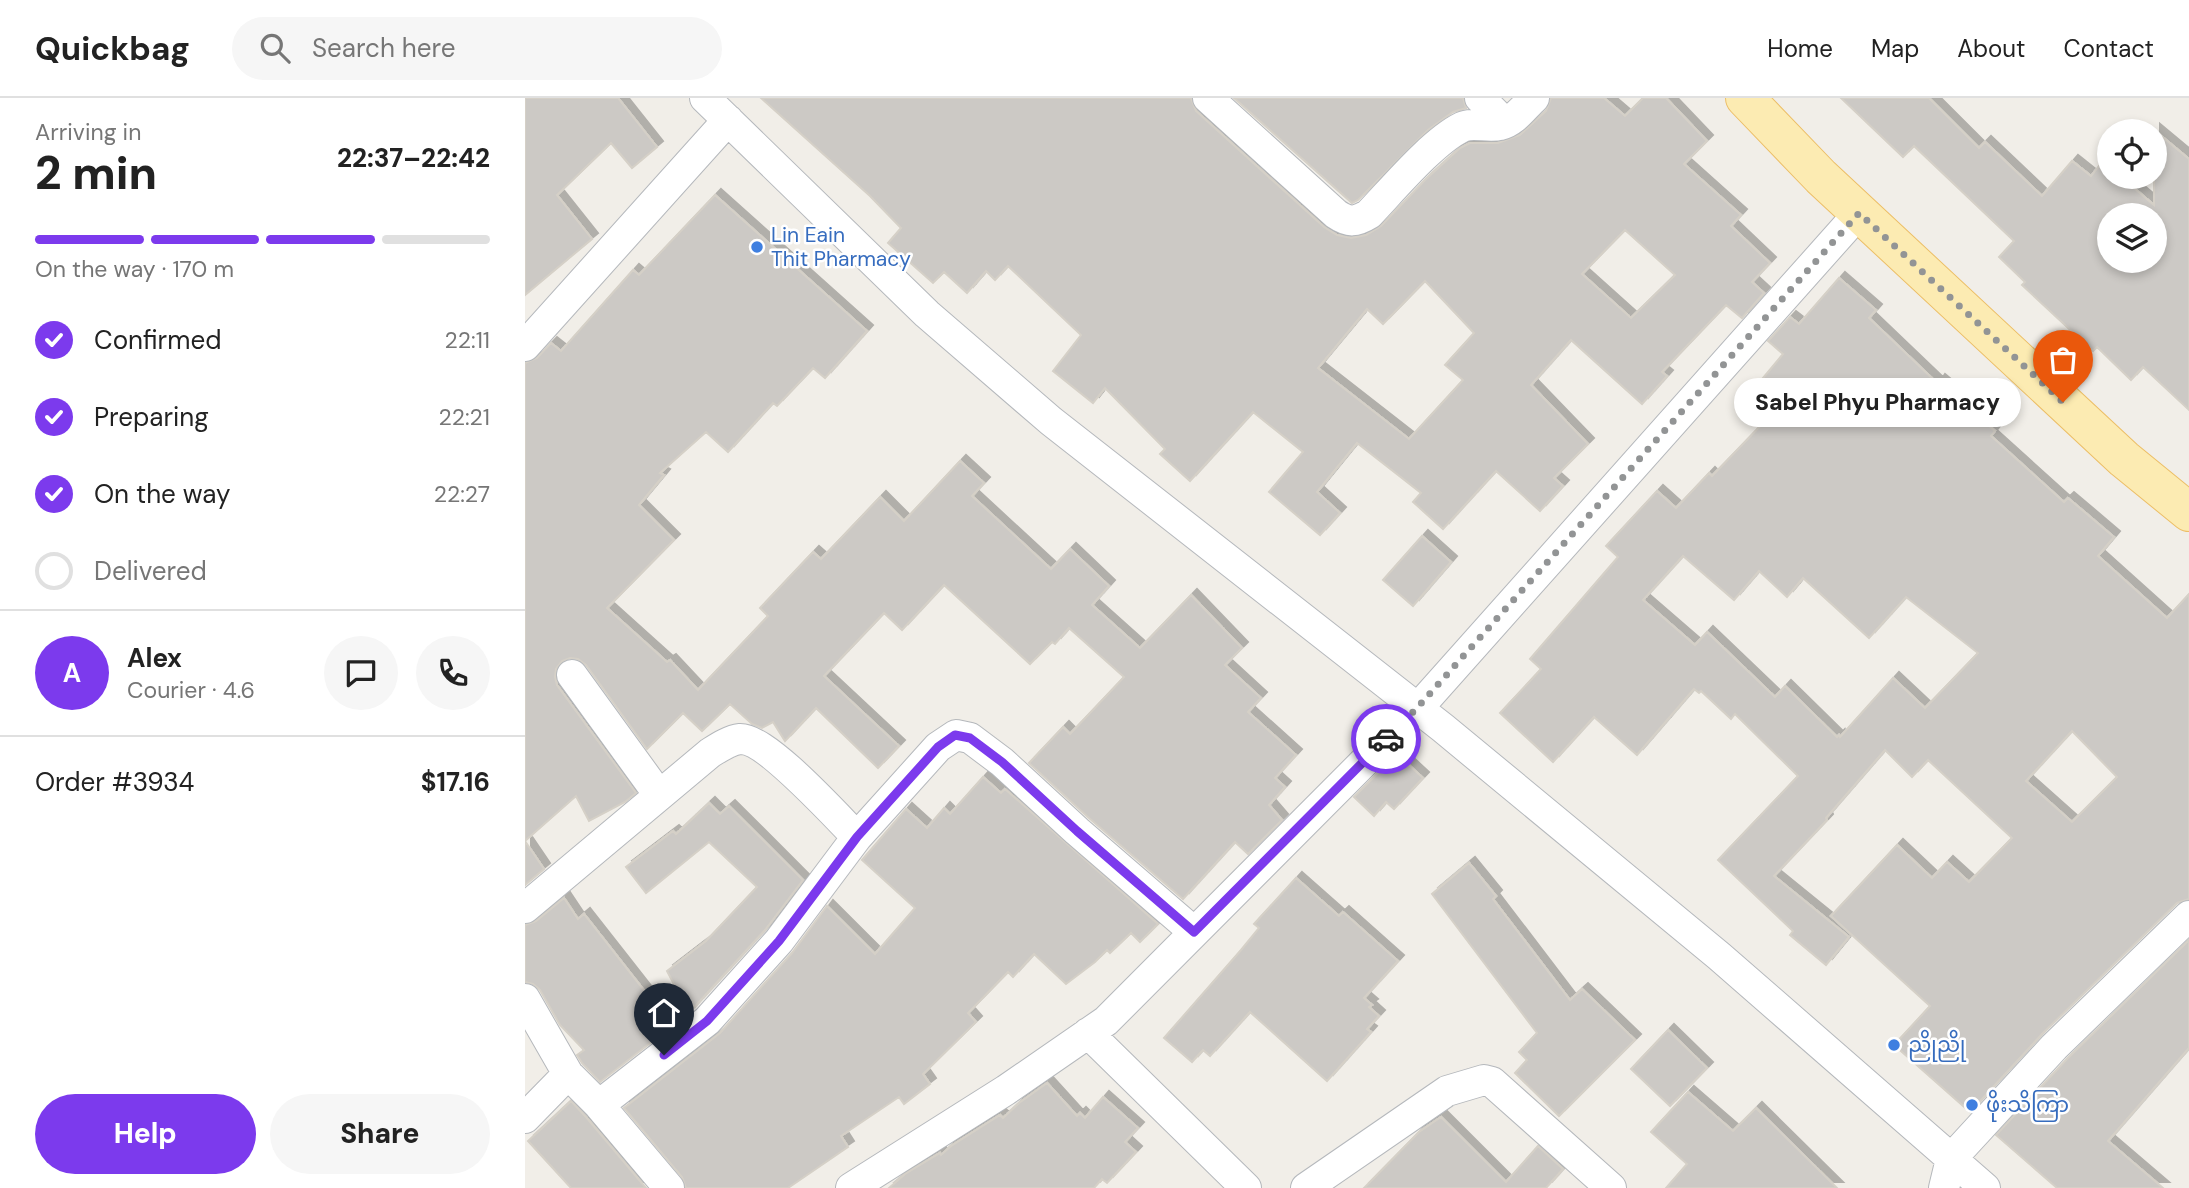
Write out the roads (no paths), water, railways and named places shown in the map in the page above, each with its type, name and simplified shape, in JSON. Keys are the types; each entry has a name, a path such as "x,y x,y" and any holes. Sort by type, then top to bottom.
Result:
{"main road":[{"path":"1745,98 1859,213 2124,459 2189,512"}],"street":[{"path":"705,98 927,314 1051,421 1417,708 1719,956 1985,1188"},
{"path":"1208,98 1348,222 1369,214 1420,160 1455,131 1465,125 1499,125 1510,121 1534,98"},
{"path":"1480,98 1505,123"},
{"path":"525,346 728,120"},
{"path":"851,1188 1006,1090 1106,1021 1417,708 1859,213"},
{"path":"572,675 659,795"},
{"path":"599,1105 707,1021 779,941 857,837 938,747 955,735 970,738 1012,770 1077,831 1194,932"},
{"path":"525,908 710,752 738,739 753,741 775,757 857,837"},
{"path":"1944,1188 1951,1159 2054,1046 2189,916"},
{"path":"525,999 568,1074 599,1105 669,1188"},
{"path":"1089,1033 1246,1188"},
{"path":"525,1118 568,1074"},
{"path":"1306,1188 1447,1091 1484,1080 1492,1082 1611,1188"}],"place":[{"name":"Lin Eain Thit Pharmacy","path":"757,247"},
{"name":"Sabel Phyu Pharmacy","path":"2063,402"},
{"name":"ညိုညို","path":"1894,1045"},
{"name":"ဖိုးသိကြာ","path":"1972,1105"}]}
